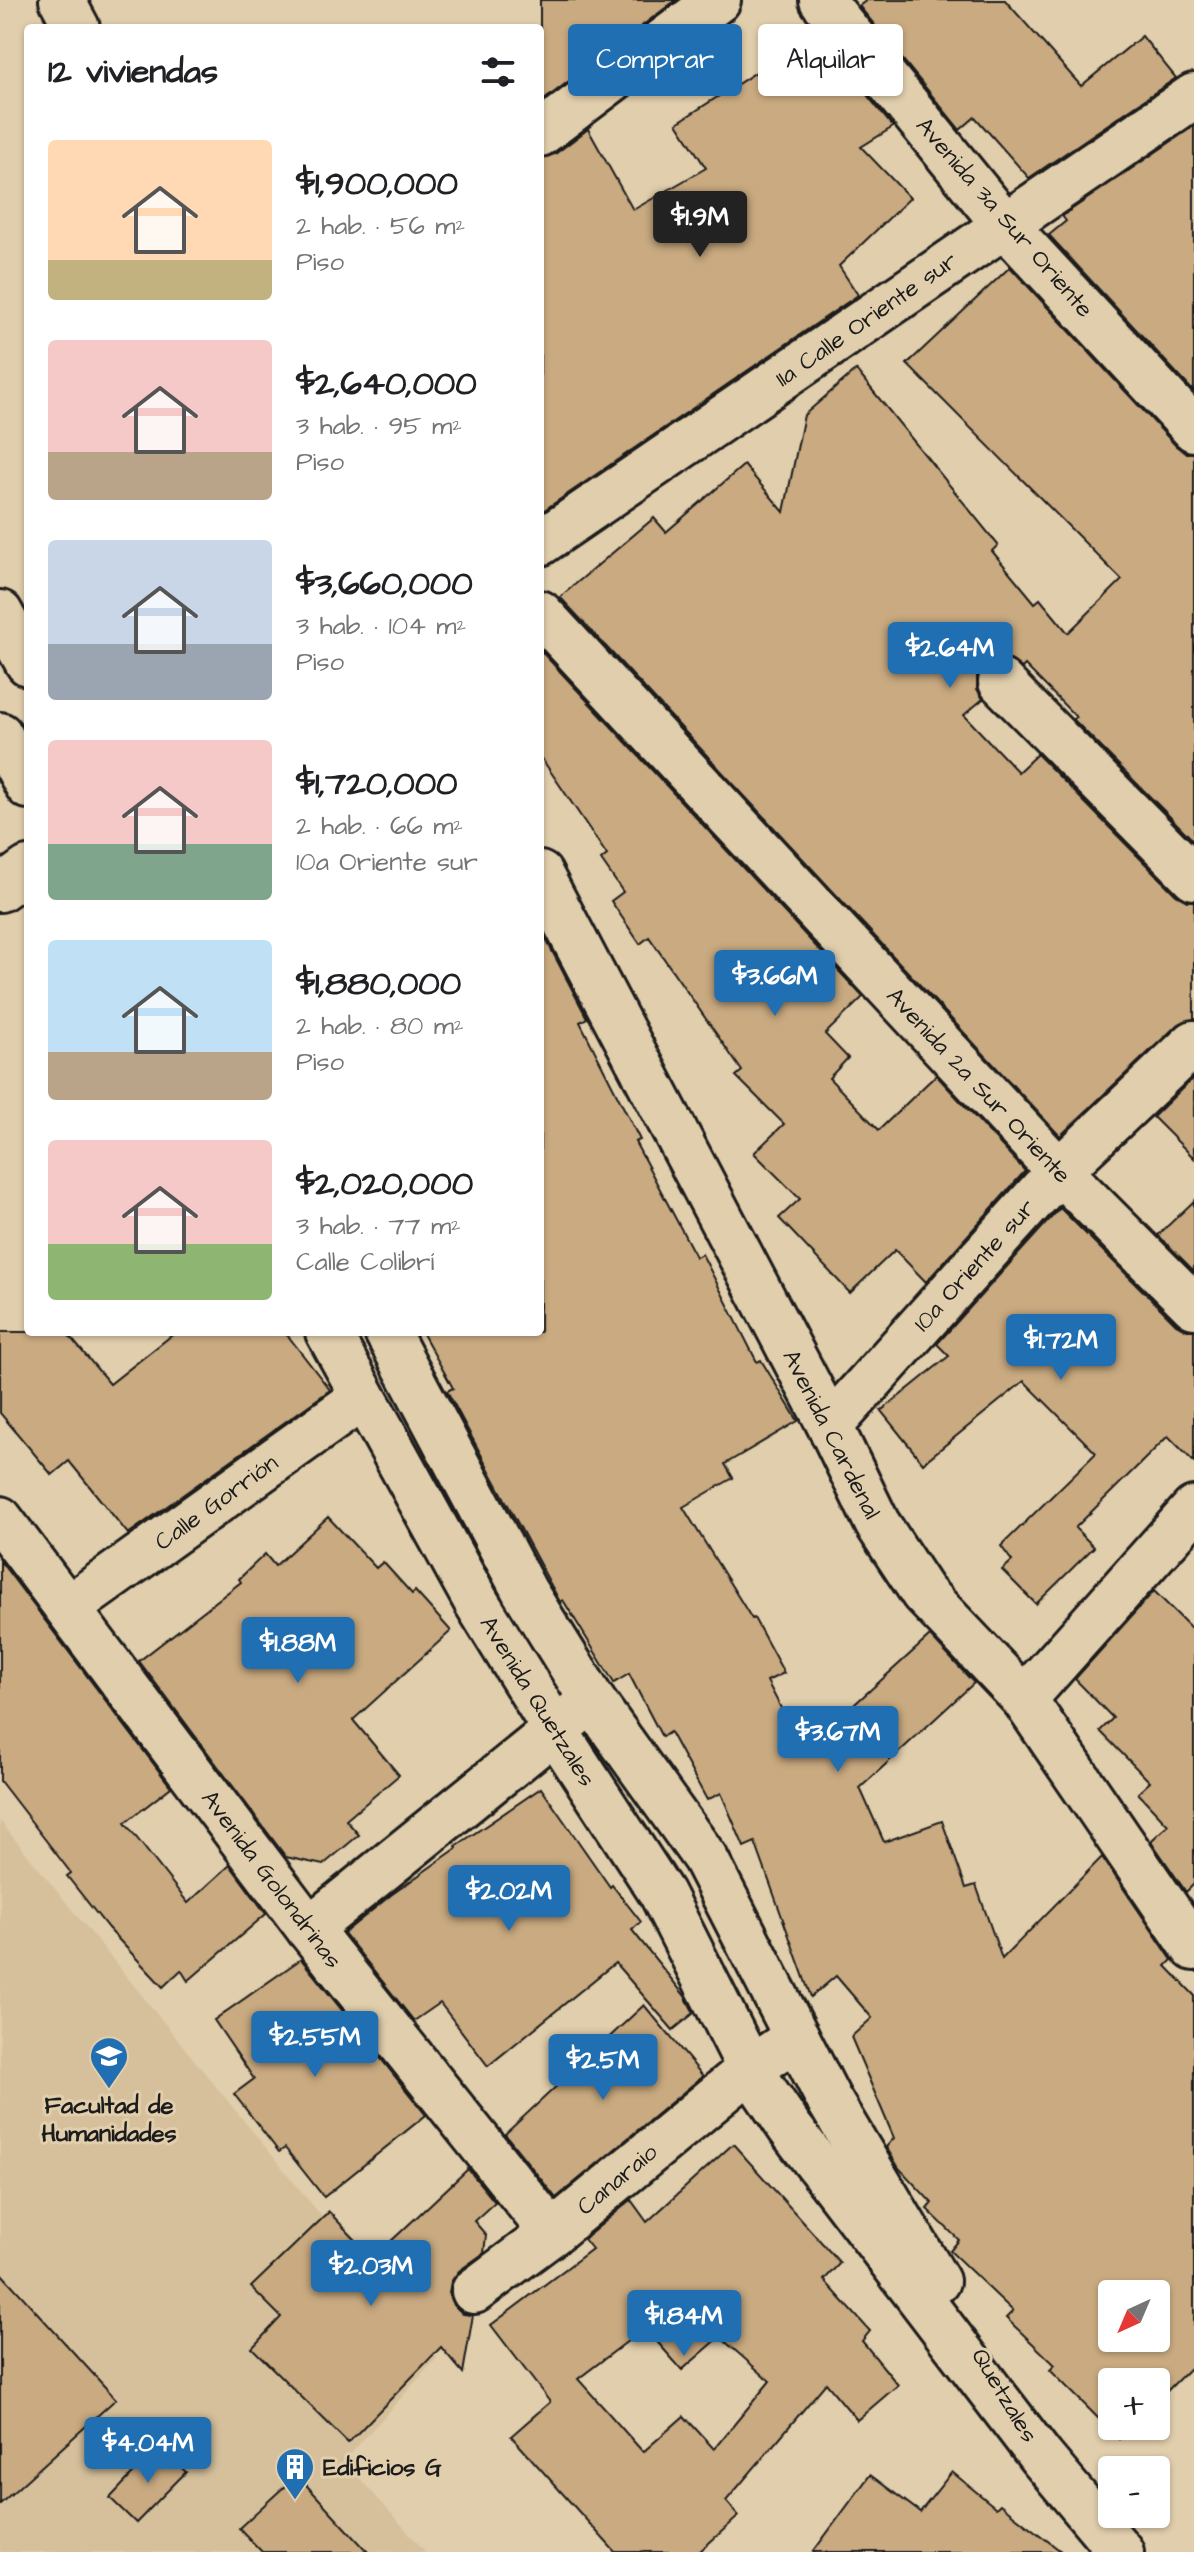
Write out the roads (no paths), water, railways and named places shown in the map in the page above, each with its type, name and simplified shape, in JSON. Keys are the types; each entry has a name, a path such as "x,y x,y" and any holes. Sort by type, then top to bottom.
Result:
{"street":[{"path":"62,0 75,24"},
{"path":"544,131 718,0"},
{"name":"Avenida 3a Sur Oriente","path":"822,0 1004,224 1194,429"},
{"name":"11a Calle Oriente sur","path":"544,540 1194,96"},
{"path":"0,613 24,656"},
{"name":"Avenida 2a Sur Oriente","path":"544,617 1059,1171 1194,1306"},
{"path":"1001,682 1194,877"},
{"path":"0,735 24,779"},
{"path":"0,889 24,872"},
{"name":"Avenida Cardenal","path":"544,882 830,1426 877,1523 923,1593 1024,1699 1194,1948"},
{"name":"10a Oriente sur","path":"830,1426 1059,1171 1194,1043"},
{"name":"Avenida Quetzales","path":"330,1336 477,1603 662,1894 750,2069"},
{"name":"Avenida Quetzales","path":"389,1336 525,1592 592,1700 705,1858 797,2037"},
{"name":"Calle Gorrión","path":"68,1608 363,1397"},
{"path":"1024,1699 1194,1509"},
{"name":"Avenida Golondrinas","path":"0,1519 309,1929 552,2233"},
{"path":"309,1929 592,1700"},
{"name":"Canaraio","path":"474,2291 552,2233 750,2069 797,2037"},
{"name":"Quetzales","path":"797,2037 829,2100 1041,2457"},
{"name":"Quetzales","path":"750,2069 790,2128 1041,2457"},
{"path":"1041,2457 1121,2552"}],"place":[{"name":"Facultad de Humanidades","path":"109,2090"},
{"name":"Edificios G","path":"295,2501"}]}
